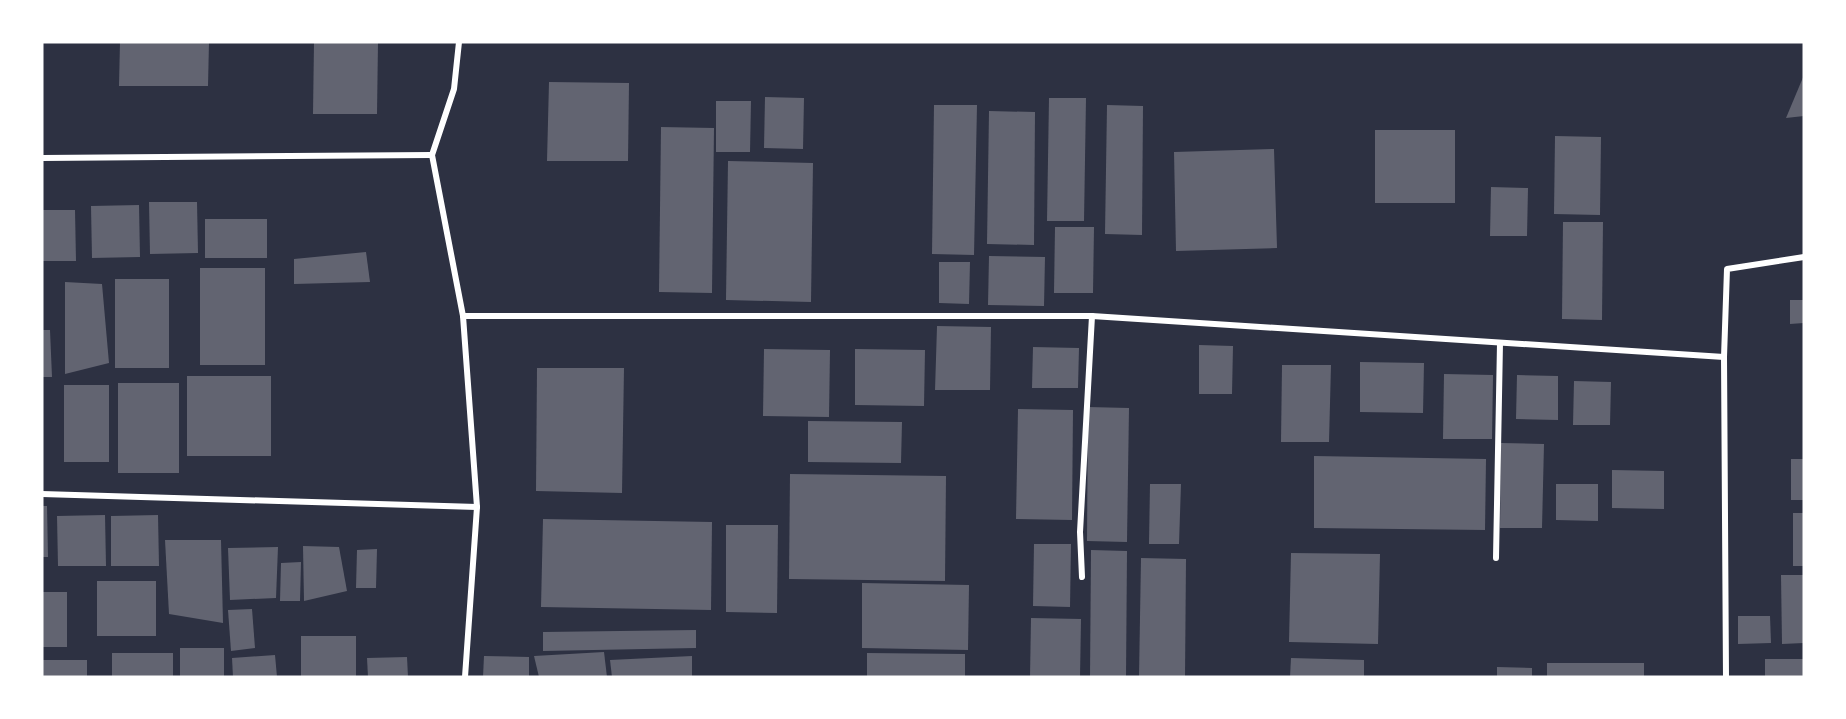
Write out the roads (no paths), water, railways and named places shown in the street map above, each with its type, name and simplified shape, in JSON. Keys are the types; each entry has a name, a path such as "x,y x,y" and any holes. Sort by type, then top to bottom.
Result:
{"street":[{"path":"459,42 454,89 432,155 463,316 477,507 465,677"},
{"path":"42,158 432,155"},
{"path":"1726,677 1724,357 1727,269 1804,257"},
{"path":"463,316 1092,316 1724,357"},
{"path":"1082,577 1080,531 1092,316"},
{"path":"1496,558 1500,343"},
{"path":"42,494 477,507"}]}
